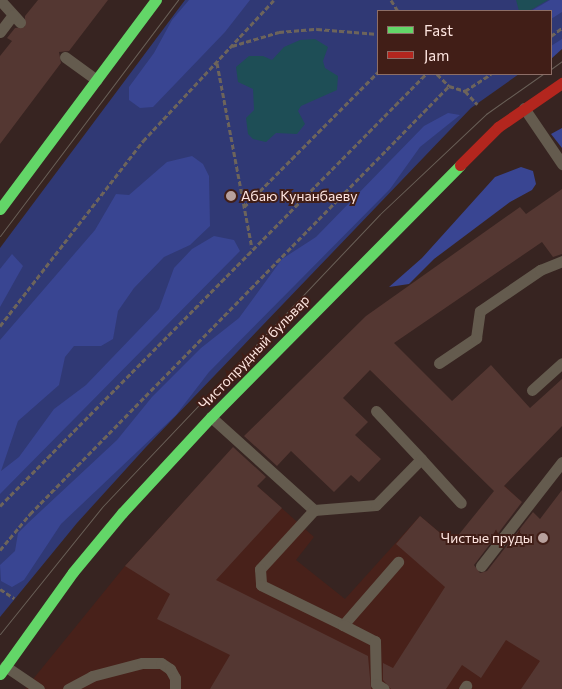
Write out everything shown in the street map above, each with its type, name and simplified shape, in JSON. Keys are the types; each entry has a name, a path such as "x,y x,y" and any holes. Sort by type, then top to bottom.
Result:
{"main road":[{"path":"0,209 156,0"},
{"name":"Чистопрудный бульвар","path":"3,670 97,542 211,417 498,127 523,107 562,83"}],"lane":[{"path":"0,32 11,9"},
{"path":"65,57 97,80"},
{"path":"523,107 562,164"},
{"path":"439,363 476,338 480,311 540,270 562,261"},
{"path":"532,390 562,363"},
{"path":"376,411 461,503"},
{"path":"211,417 314,510"},
{"path":"384,689 376,684 375,641 261,585 260,569 314,510 376,505 421,459"},
{"path":"481,566 562,462"},
{"path":"343,625 398,562"},
{"path":"68,689 92,676 142,662 161,663 170,669 175,678 175,689"},
{"path":"3,670 39,689"}],"path":[{"path":"0,326 142,141 274,0"},
{"path":"232,47 279,32 317,29 377,34"},
{"path":"217,63 252,249"},
{"path":"244,207 377,73"},
{"path":"0,506 425,75"},
{"path":"438,75 449,86 465,91 477,104"},
{"path":"465,91 490,75"},
{"path":"0,550 37,506 449,86"},
{"path":"0,589 14,598"}],"shaded area":[{"path":"185,0 562,0 562,47 552,53 552,10 377,10 377,75 518,75 471,108 146,447 77,523 0,617 0,248"},
{"path":"189,0 250,0 225,32 153,107 140,108 129,100 129,87 154,53 172,20"},
{"path":"516,0 548,0 531,10 519,10"},
{"path":"550,0 562,0 562,12 552,18 552,10 533,10"},
{"path":"315,39 328,47 323,61 325,68 338,76 337,90 301,106 298,111 305,124 297,134 276,133 266,142 253,139 248,134 246,118 254,110 253,89 238,82 236,67 249,56 263,56 272,60 284,47 300,40"},
{"path":"562,39 562,49 552,58 552,45"},
{"path":"448,113 460,115 420,147 390,189 209,372 176,415 61,524 24,580 12,587 1,581 0,565 15,551 18,533 117,440 152,397 201,348 239,318 282,259 316,237 424,126"},
{"path":"562,128 562,148 551,134"},
{"path":"192,156 203,164 209,176 210,226 190,245 164,257 134,288 118,311 113,339 101,346 74,346 65,357 59,385 18,421 1,471 19,457 54,409 86,385 159,309 174,268 192,249 214,236 234,240 240,251 0,494 0,340 95,230 116,194 129,195 167,162"},
{"path":"521,167 533,171 536,184 532,190 510,202 434,259 409,284 389,287 422,258 495,177"},
{"path":"12,254 23,266 0,307 0,269"},
{"path":"232,449 257,486 314,537 296,560 345,599 420,516 452,543 505,486 515,496 482,534 455,574 562,661 562,689 25,689 125,566"}],"building":[{"path":"38,0 108,0 69,51 59,52 61,63 0,144 0,56 12,41 7,38 15,28 25,27 25,16"},
{"path":"562,189 562,254 553,257 542,242 394,343 452,401 491,365 530,408 562,379 562,426 504,486 522,502 474,565 480,573 487,571 533,512 540,519 562,490 562,689 521,689 540,661 506,640 481,678 462,665 446,689 391,689 383,680 383,663 393,668 445,587 396,544 420,516 452,543 494,491 370,370 343,398 368,422 355,435 381,459 359,482 351,475 334,492 291,451 277,466 244,436 366,316 520,207 526,214"},
{"path":"233,447 266,477 257,486 282,508 216,580 368,656 371,689 210,689 230,655 157,619 170,594 125,566"}],"tram line":[{"path":"0,236 178,0"},
{"path":"552,68 562,61"},
{"path":"0,634 103,506 380,214 486,114 542,75"}],"traffic: fast":[{"path":"0,209 156,0"},
{"path":"0,674 73,572 122,513 211,417 460,165"}],"traffic: jam":[{"path":"460,165 498,127 562,83"}],"place":[{"name":"Абаю Кунанбаеву","path":"231,196"},
{"name":"Чистые пруды","path":"543,538"}]}
